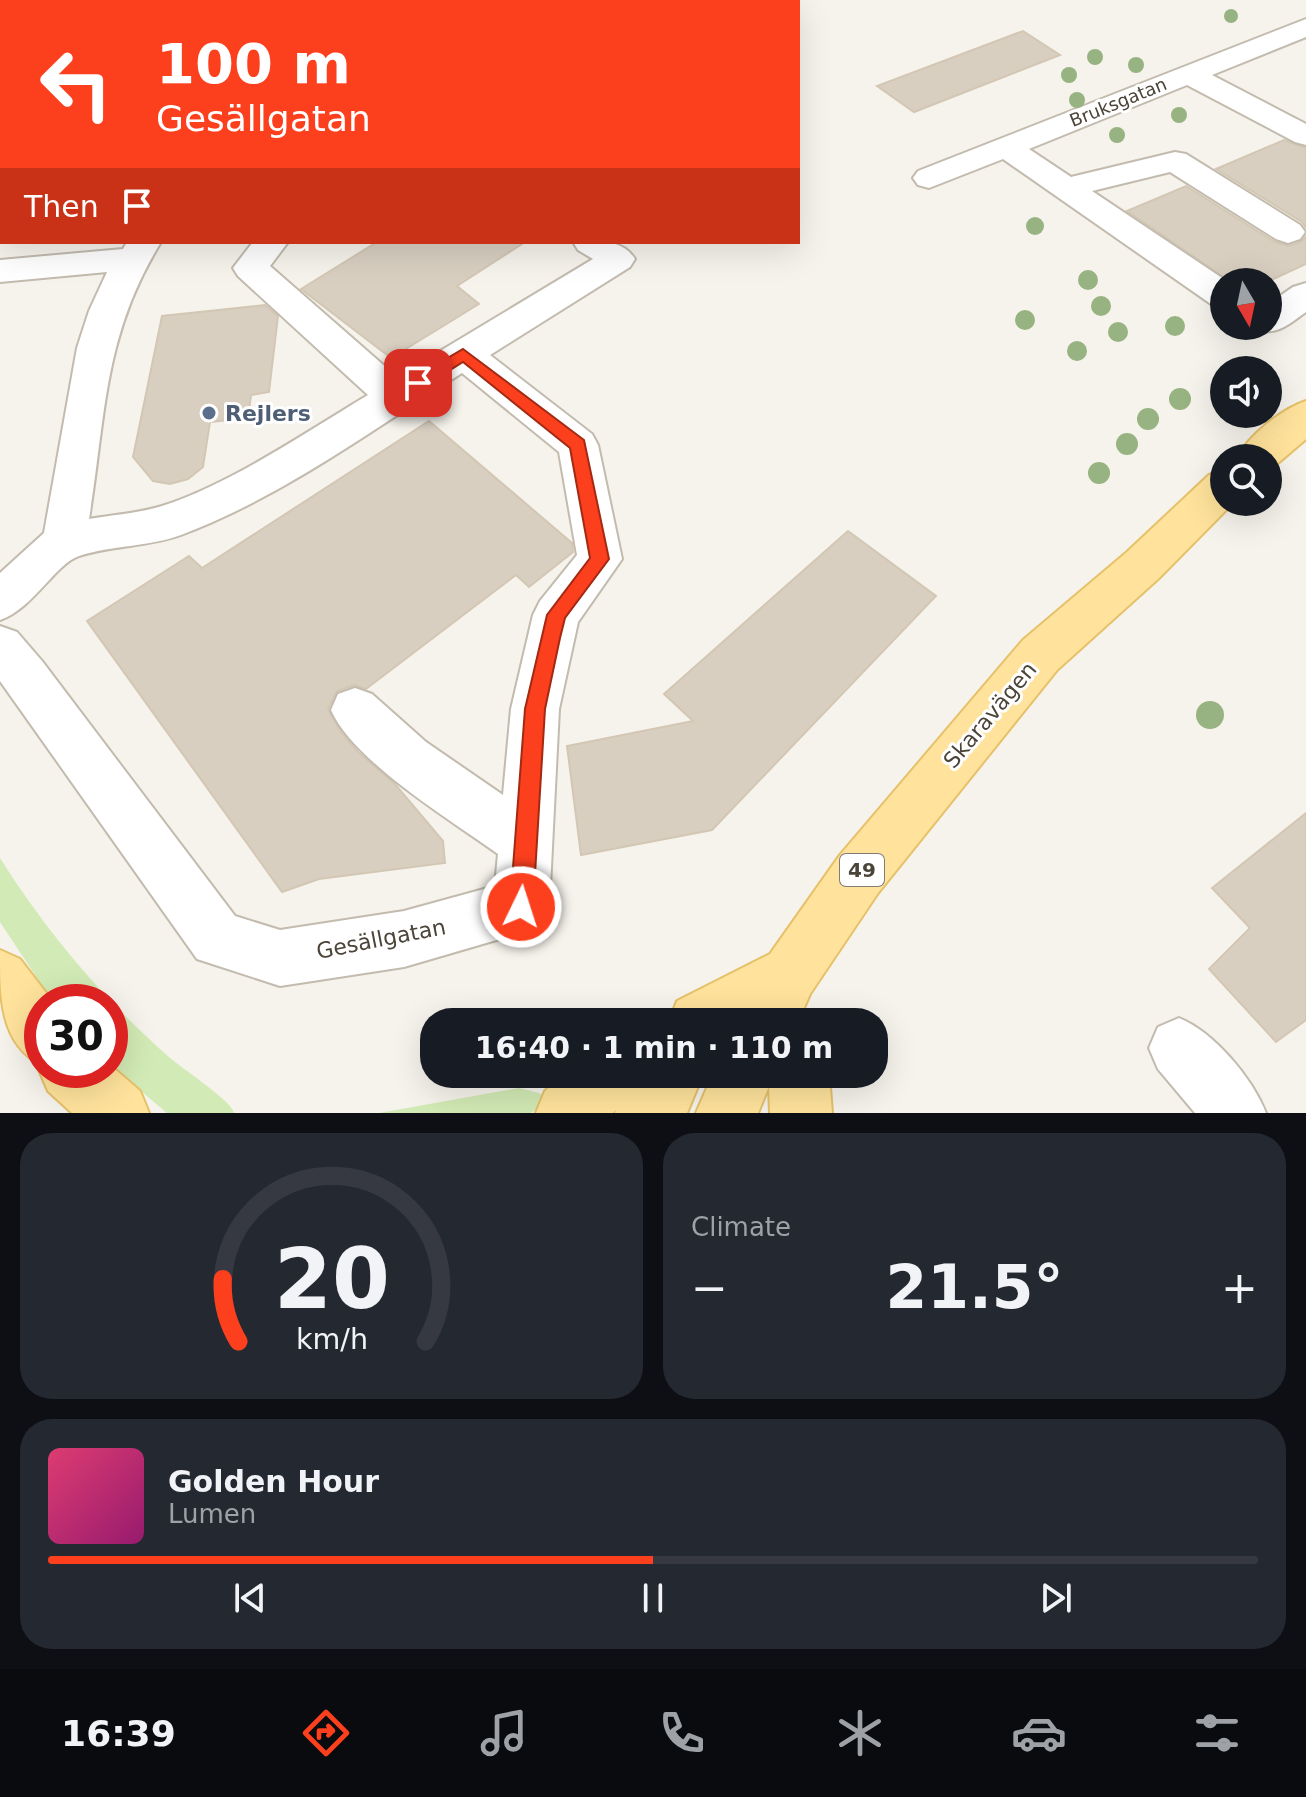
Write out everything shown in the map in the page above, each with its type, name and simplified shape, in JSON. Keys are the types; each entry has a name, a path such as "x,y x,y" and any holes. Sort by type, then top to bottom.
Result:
{"main road":[{"path":"1273,444 1306,416"},
{"name":"Skaravägen","path":"784,1006 859,874 1040,655 1143,565 1210,500"},
{"path":"0,979 24,1012"},
{"path":"90,1088 118,1113"},
{"path":"567,1113 595,1088"},
{"path":"646,1113 667,1088"},
{"path":"727,1113 738,1088"},
{"path":"800,1088 801,1113"}],"street":[{"name":"Bruksgatan","path":"929,178 1189,74 1298,38"},
{"path":"1189,74 1306,136"},
{"path":"1006,147 1210,286"},
{"path":"1066,188 1175,161 1288,232"},
{"path":"269,244 250,268 395,397"},
{"path":"0,601 64,541 168,522 226,496 298,457 618,259 593,244"},
{"path":"64,541 60,482 111,297 137,250"},
{"path":"26,260 137,250"},
{"path":"1282,311 1306,295"},
{"name":"Gesällgatan","path":"0,646 217,939 280,958 404,939 521,907 535,709 556,615 600,559 578,445 463,354"},
{"path":"355,710 408,759 526,842"},
{"path":"1179,1048 1235,1113"}],"green space":[{"path":"0,858 37,913 96,984 41,984 0,922"},
{"path":"128,1018 170,1058 217,1094 234,1113 167,1113 128,1080"},
{"path":"519,1088 539,1093 548,1100 531,1113 379,1113"}],"building":[{"path":"1023,31 1060,55 914,112 877,86"},
{"path":"1284,140 1306,148 1306,228 1302,222 1216,169"},
{"path":"1186,186 1275,242 1289,246 1301,242 1306,236 1306,264 1282,275 1282,268 1210,268 1127,211"},
{"path":"374,244 522,244 457,286 479,304 391,358 301,289"},
{"path":"265,305 278,316 269,392 251,395 248,418 210,422 203,467 188,479 170,484 153,481 133,457 162,316"},
{"path":"429,421 572,543 573,552 529,587 516,575 366,689 354,685 337,691 328,709 341,732 358,752 394,783 443,841 445,863 319,879 282,892 87,621 189,556 202,568"},
{"path":"848,531 936,596 712,830 581,855 567,746 693,721 664,694"},
{"path":"1306,813 1306,1020 1276,1042 1209,969 1250,928 1212,888"}],"place":[{"name":"Rejlers","path":"209,413"}],"route":[{"path":"418,383 463,354 578,445 600,559 556,615 535,709 521,907"}]}
